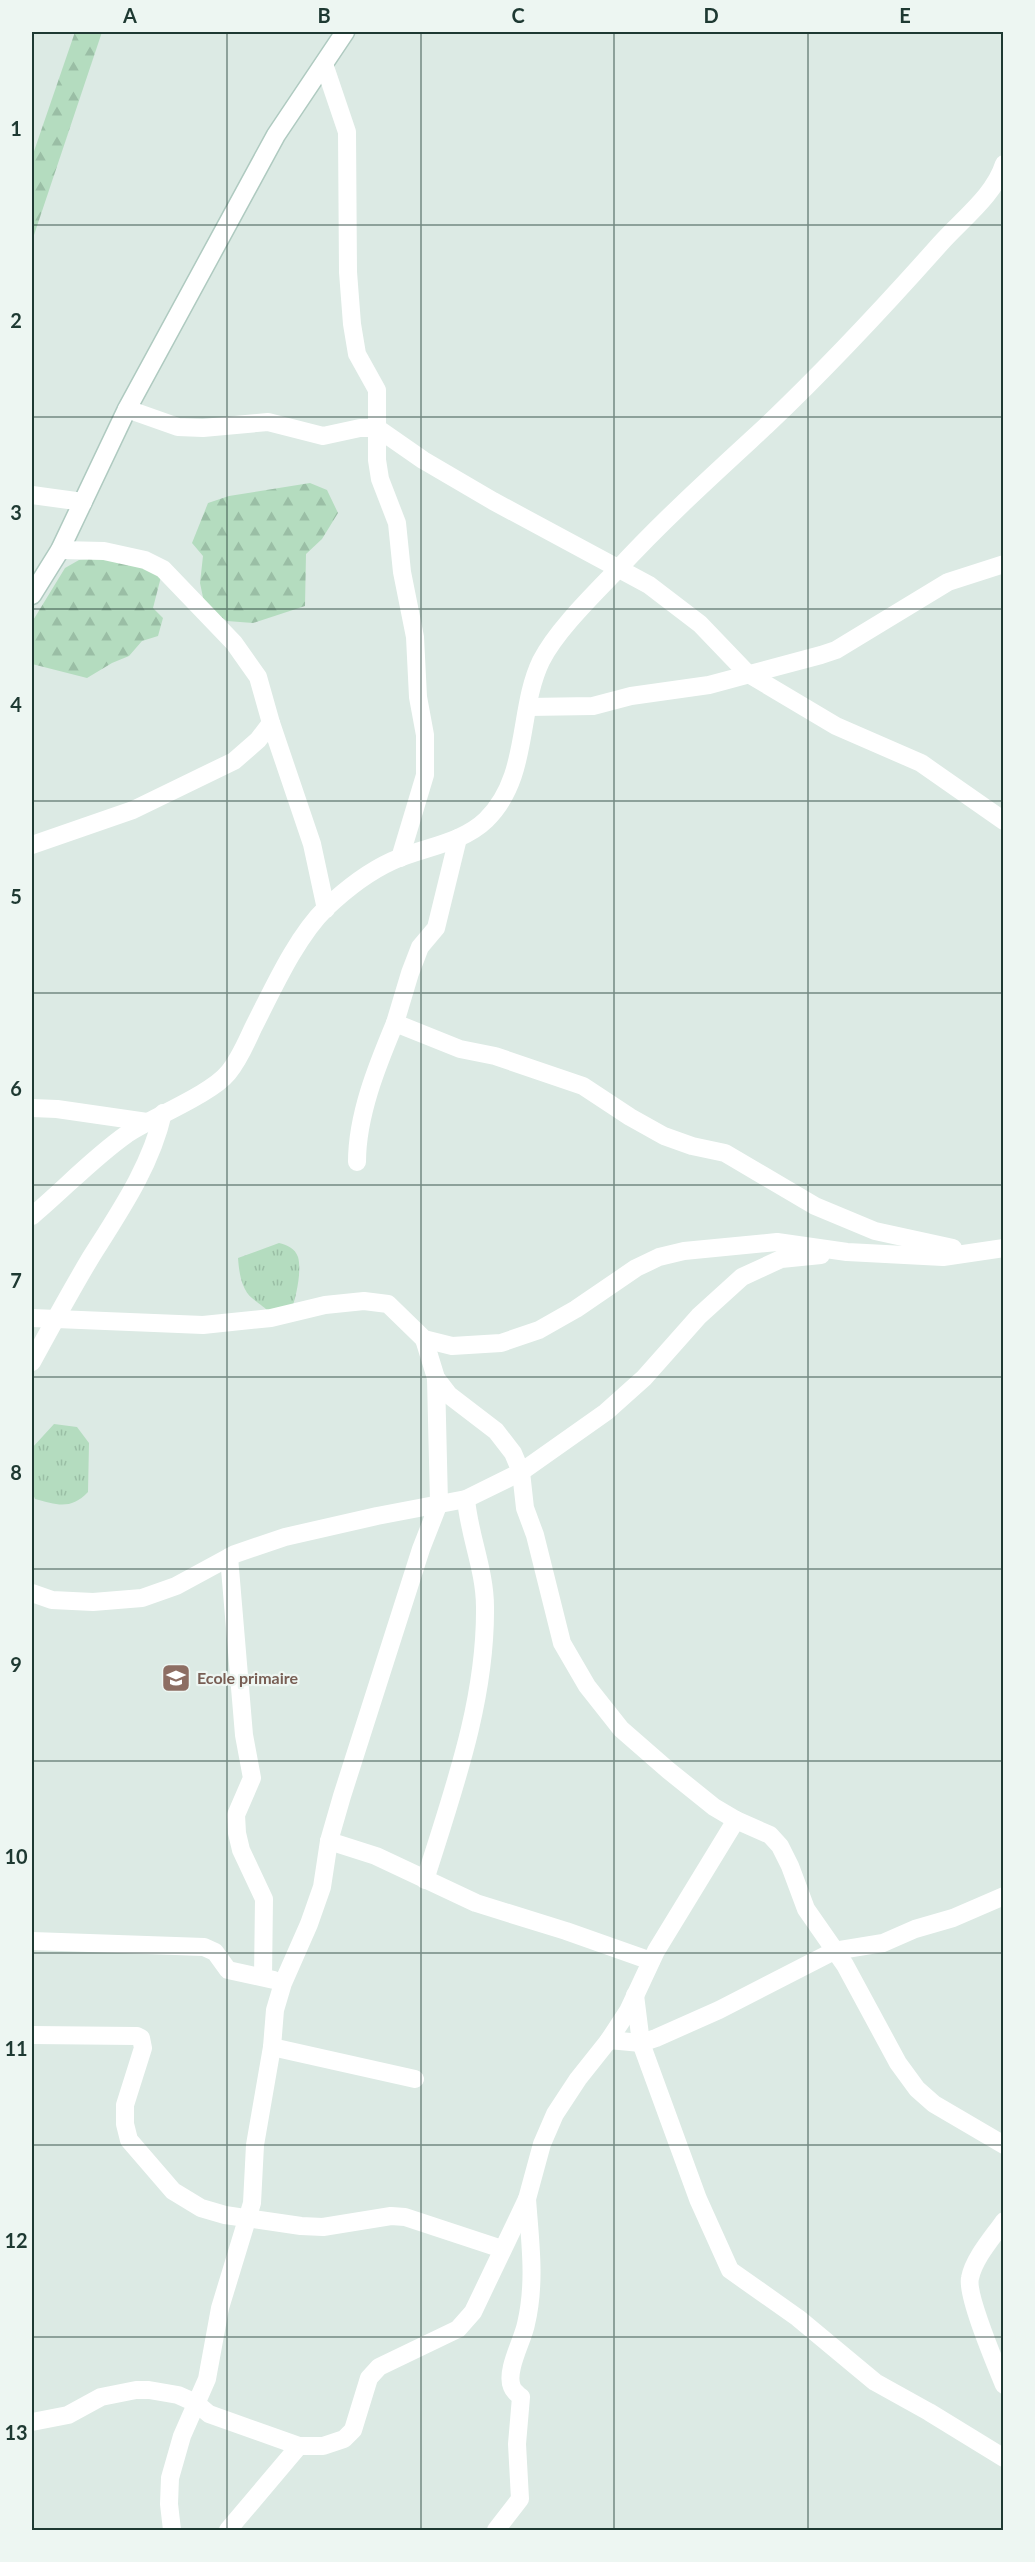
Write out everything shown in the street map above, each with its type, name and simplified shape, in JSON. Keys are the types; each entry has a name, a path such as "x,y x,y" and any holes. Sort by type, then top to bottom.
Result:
{"street":[{"path":"32,595 60,550 127,409 276,135 345,32"},
{"path":"324,64 346,132 348,272 352,324 357,354 377,390 380,479 397,523 402,573 415,637 418,696 425,735 425,775 400,858"},
{"path":"32,1216 124,1136 207,1090 226,1076 239,1057 276,983 312,924 326,909 364,877 400,858 458,838 486,820 505,794 521,753 528,707 540,663 553,642 618,568 699,485 768,424 864,328 952,230 989,193 1004,164"},
{"path":"127,409 178,427 203,428 268,422 323,436 360,428 377,428 423,460 493,501 649,585 700,624 747,673 836,726 921,763 1004,821"},
{"path":"32,495 83,502"},
{"path":"60,550 104,550 145,560 163,569 234,643 258,676 271,723 312,844 326,909"},
{"path":"528,707 593,705 631,696 709,684 836,650 948,582 1004,564"},
{"path":"32,845 133,810 234,761 258,740 271,723"},
{"path":"357,1162 357,1148 374,1075 395,1023 420,947 436,928 458,838"},
{"path":"395,1023 460,1049 495,1056 583,1086 664,1136 692,1146 725,1153 815,1206 875,1231 910,1241 975,1252"},
{"path":"32,1108 155,1117"},
{"path":"32,1362 133,1191 159,1131 155,1117"},
{"path":"424,1339 452,1346 501,1343 539,1330 576,1309 636,1268 659,1257 684,1251 777,1242 847,1252 943,1257 1004,1248"},
{"path":"32,1593 52,1600 93,1602 142,1598 176,1586 230,1557 285,1537 466,1498 521,1472 606,1412 644,1378 699,1316 742,1277 781,1259 847,1252"},
{"path":"32,1318 203,1325 271,1318 325,1305 364,1301 388,1304 424,1339 436,1378 439,1503 421,1548 329,1841 322,1887 309,1924 283,1983 275,2010 272,2047 255,2145 253,2191 247,2219 220,2308 207,2379 182,2436 170,2478 169,2504 172,2530"},
{"path":"436,1378 449,1395 496,1431 513,1453 521,1472 525,1508 535,1535 562,1643 570,1658 621,1729 714,1807 770,1835 780,1846 790,1866 806,1909 845,1965 898,2063 933,2104 1004,2145"},
{"path":"425,1880 468,1741 484,1642 484,1585 468,1524 466,1498"},
{"path":"230,1557 244,1735 252,1778 236,1815 237,1833 241,1850 264,1899 263,1977"},
{"path":"32,2422 68,2415 101,2397 136,2390 178,2395 196,2403 210,2414 299,2446 323,2446 344,2439 353,2430 369,2378 379,2367 458,2329 473,2312 527,2199 542,2144 555,2114 628,2011 651,1961 736,1820"},
{"path":"329,1841 376,1856 476,1904 566,1931 651,1961"},
{"path":"609,2040 641,2043 718,2010 834,1951 883,1944 915,1929 953,1918 1004,1896"},
{"path":"32,1941 204,1947 215,1952 228,1970 283,1983"},
{"path":"635,1994 641,2043 698,2199 730,2270 798,2318 875,2382 1004,2458"},
{"path":"32,2035 137,2036 141,2038 143,2048 125,2105 125,2124 129,2140 172,2191 201,2208 247,2219 323,2227 391,2216 405,2217 502,2249"},
{"path":"272,2047 415,2079"},
{"path":"496,2530 515,2507 521,2488 517,2444 521,2397 512,2387 511,2378 526,2326 530,2301 531,2252 527,2199"},
{"path":"1004,2221 973,2267 969,2279 973,2297 1004,2385"},
{"path":"228,2530 299,2446"}],"green space":[{"path":"75,32 102,32 32,241 32,157"},
{"path":"310,483 327,490 338,513 322,539 306,554 305,606 253,623 227,621 205,607 200,583 203,556 192,543 208,503 229,496"},
{"path":"112,556 163,569 153,608 163,618 158,636 142,641 129,656 87,678 32,664 32,622 65,568 79,560"},
{"path":"279,1243 290,1247 297,1254 299,1277 291,1311 271,1314 245,1290 238,1258"},
{"path":"54,1424 77,1427 89,1443 88,1492 70,1504 57,1504 35,1499 32,1492 32,1448"}],"place":[{"name":"Ecole primaire","path":"176,1678"}]}
